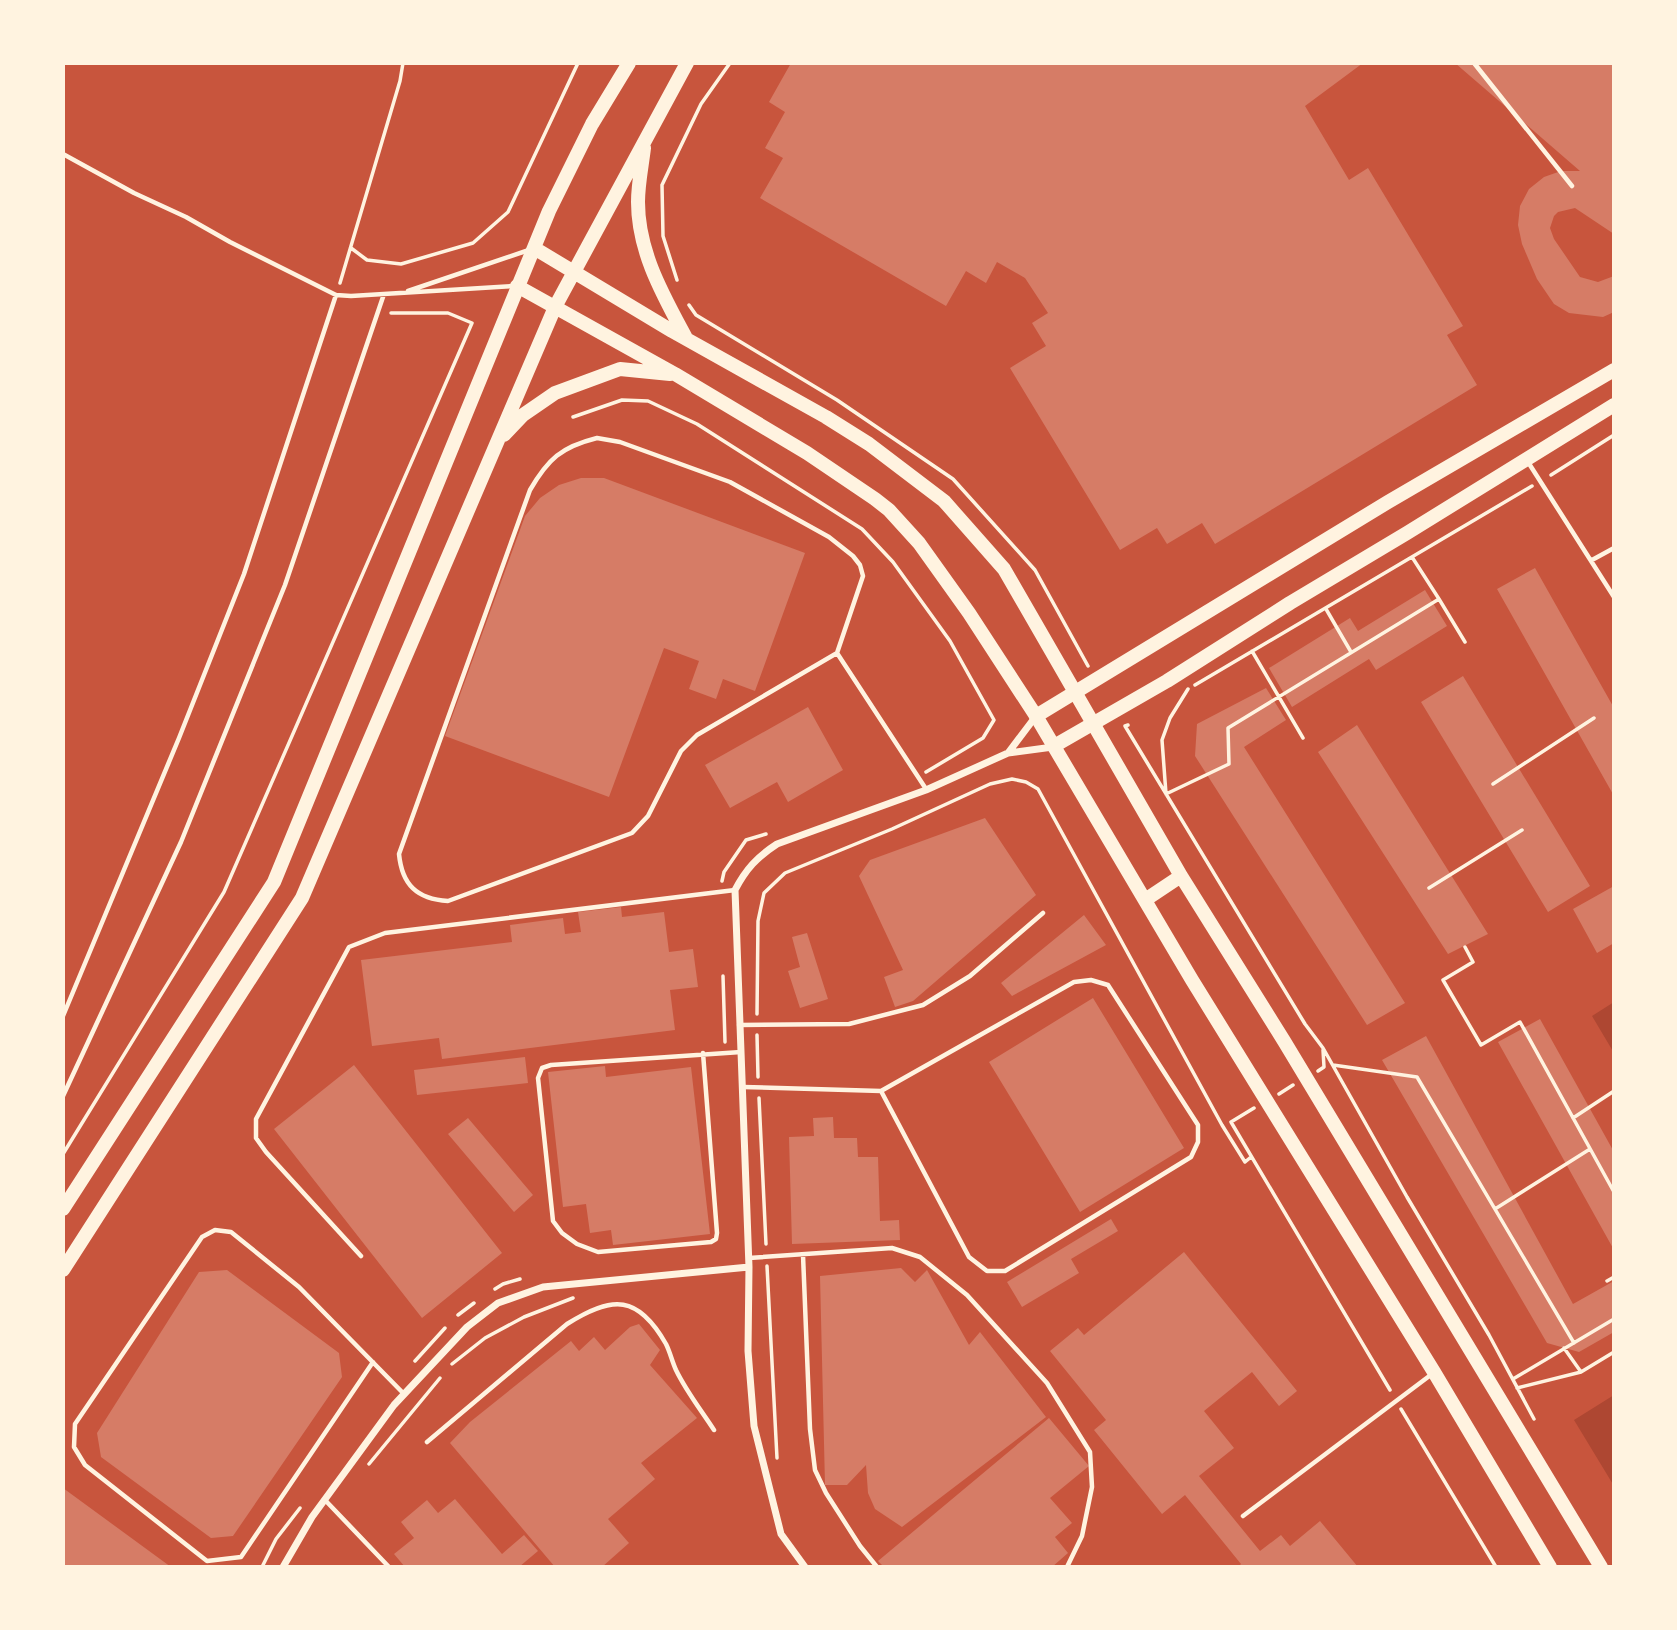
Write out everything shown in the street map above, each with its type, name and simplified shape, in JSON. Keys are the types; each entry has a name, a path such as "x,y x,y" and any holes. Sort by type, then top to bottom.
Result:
{"main road":[{"path":"63,1209 274,882 549,211 592,124 629,63"},
{"path":"63,1270 302,898 555,307 687,63"},
{"path":"645,141 638,202 643,241 657,285 687,339"},
{"path":"534,248 869,444 944,501 1004,569 1181,876 1284,1041 1601,1567"},
{"path":"517,286 675,374 807,453 889,510 919,543 969,613 1036,716 1192,980 1434,1372 1550,1567"},
{"path":"498,441 523,415 555,393 620,369 675,374"},
{"path":"1036,716 1388,502 1614,370"},
{"path":"1054,747 1614,405"},
{"path":"1145,900 1181,876"}],"street":[{"path":"1008,753 1036,716"},
{"path":"805,1567 781,1534 754,1426 748,1351 749,1258 734,890 747,868 777,844 926,790 1008,753 1054,747"},
{"path":"284,1567 312,1517 404,1394 467,1327 498,1303 543,1287 749,1267"}],"lane":[{"path":"1474,63 1572,186"},
{"path":"63,154 336,295 384,295 517,286"},
{"path":"400,293 534,248"},
{"path":"63,1016 244,574 336,295"},
{"path":"63,1096 181,842 285,585 384,295"},
{"path":"597,438 620,442 730,482 829,537 853,556 860,565 863,576 837,653 697,735 681,751 648,816 632,833 448,901 432,900 418,894 408,883 401,869 399,854 530,490 541,471 573,444 597,438"},
{"path":"1526,459 1614,597"},
{"path":"1591,560 1614,548"},
{"path":"837,653 926,790"},
{"path":"361,1256 256,1138 256,1119 349,947 385,933 734,890"},
{"path":"739,1025 849,1024 923,1005 970,976 1043,913"},
{"path":"743,1087 881,1091 1074,982 1091,980 1108,985 1198,1125 1198,1142 1191,1157 1017,1264 1005,1271 987,1271 969,1257 881,1091"},
{"path":"703,1053 718,1233 716,1239 711,1242 597,1252 577,1244 562,1233 553,1221 538,1079 542,1068 551,1065 703,1053 741,1052"},
{"path":"373,1362 242,1557 207,1561 85,1465 74,1447 75,1424 202,1237 215,1230 231,1232 299,1287 373,1362 404,1394"},
{"path":"749,1258 892,1248 920,1257 967,1295 1047,1383 1090,1452 1092,1487 1082,1536 1067,1567"},
{"path":"803,1254 810,1429 815,1470 826,1493 877,1567"},
{"path":"427,1442 567,1324 589,1311 626,1305 638,1309 648,1317 713,1430"},
{"path":"1243,1516 1434,1372"},
{"path":"325,1500 389,1567"}],"path":[{"path":"336,295 401,80 403,63"},
{"path":"351,248 367,260 401,264 473,243 508,212 578,63"},
{"path":"679,285 663,236 662,185 701,104 730,63"},
{"path":"683,296 696,315 837,400 953,479 1035,570 1088,667"},
{"path":"63,1154 224,892 472,323 449,313 377,313"},
{"path":"1178,695 1614,435"},
{"path":"1412,557 1465,642"},
{"path":"1166,794 1229,764 1228,728 1439,599"},
{"path":"1325,608 1351,652"},
{"path":"1252,651 1303,738"},
{"path":"1166,794 1162,740 1170,718 1188,689"},
{"path":"1493,784 1594,718"},
{"path":"1136,720 1125,726 1305,1024 1323,1048 1513,1379 1536,1424"},
{"path":"1038,789 1222,1125 1245,1161 1251,1157"},
{"path":"1429,888 1522,830"},
{"path":"1465,947 1473,962 1443,980 1481,1045 1520,1022 1614,1192"},
{"path":"1323,1048 1324,1067"},
{"path":"1332,1065 1417,1077 1574,1343"},
{"path":"1573,1118 1614,1091"},
{"path":"1231,1122 1496,1567"},
{"path":"1495,1209 1590,1149"},
{"path":"493,1290 527,1277"},
{"path":"1607,1281 1614,1277"},
{"path":"455,1318 474,1302"},
{"path":"1513,1379 1614,1319"},
{"path":"395,1385 445,1328"},
{"path":"1564,1348 1581,1372"},
{"path":"1517,1388 1581,1372 1614,1352"},
{"path":"262,1567 276,1539 302,1506"}],"shaded area":[{"path":"1614,1002 1614,1053 1592,1016"},
{"path":"1614,1395 1614,1486 1574,1420"}],"building":[{"path":"791,63 1363,63 1305,106 1349,180 1368,168 1463,326 1447,335 1477,385 1215,544 1202,523 1167,544 1157,528 1120,550 1010,368 1046,346 1032,323 1048,313 1025,278 997,262 986,283 966,271 946,306 760,198 783,158 765,148 785,112 769,102"},
{"path":"1455,63 1614,63 1614,234 1575,208 1558,212 1550,228 1554,239 1580,277 1598,282 1614,276 1614,312 1603,317 1569,313 1554,304 1537,279 1522,244 1518,225 1520,206 1529,189 1544,177 1561,171 1580,171"},
{"path":"581,478 604,478 805,553 755,691 723,679 716,699 689,689 699,661 664,648 609,797 445,736 525,516 540,498 559,485"},
{"path":"1535,568 1614,708 1614,796 1497,589"},
{"path":"1425,590 1447,626 1376,670 1369,659 1292,707 1269,668 1350,618 1358,631"},
{"path":"1463,676 1590,886 1548,912 1421,702"},
{"path":"1266,688 1286,720 1244,747 1405,1003 1367,1025 1195,756 1197,724"},
{"path":"808,707 843,770 788,802 777,782 730,808 705,765"},
{"path":"1357,725 1488,934 1448,954 1318,752"},
{"path":"985,818 1036,895 913,1001 895,1007 884,977 903,970 859,876 870,860"},
{"path":"1614,886 1614,943 1597,953 1573,909"},
{"path":"621,907 622,917 664,912 669,952 693,949 698,987 670,990 675,1030 442,1059 439,1038 372,1046 361,960 512,942 510,925 563,918 565,934 581,932 578,912"},
{"path":"1084,915 1106,945 1012,996 1001,983"},
{"path":"807,933 828,999 800,1008 788,971 800,967 792,937"},
{"path":"1093,998 1184,1148 1080,1212 989,1062"},
{"path":"1540,1019 1614,1152 1614,1250 1498,1042"},
{"path":"1426,1036 1573,1304 1614,1281 1614,1332 1579,1352 1547,1343 1382,1060"},
{"path":"525,1057 528,1083 417,1095 414,1070"},
{"path":"354,1065 502,1253 422,1318 274,1129"},
{"path":"605,1066 606,1077 691,1067 710,1234 613,1245 611,1230 590,1233 586,1204 563,1207 548,1072"},
{"path":"833,1117 834,1138 857,1138 858,1157 878,1157 880,1221 899,1220 900,1240 792,1244 789,1137 814,1136 813,1118"},
{"path":"468,1118 533,1195 514,1212 448,1134"},
{"path":"1111,1219 1118,1231 1071,1259 1079,1273 1022,1307 1007,1282"},
{"path":"1184,1252 1297,1391 1279,1406 1252,1372 1204,1411 1234,1448 1199,1476 1260,1551 1281,1535 1290,1546 1320,1521 1358,1567 1238,1567 1241,1564 1185,1495 1162,1514 1094,1430 1106,1420 1050,1351 1078,1328 1084,1335"},
{"path":"901,1268 915,1282 927,1270 969,1345 980,1332 1046,1417 902,1527 875,1509 868,1493 866,1465 847,1485 825,1485 820,1276"},
{"path":"227,1270 339,1353 342,1377 233,1536 211,1538 101,1457 97,1433 199,1272"},
{"path":"639,1324 660,1350 650,1365 697,1418 641,1463 655,1479 608,1519 629,1543 602,1567 555,1567 450,1443 470,1422 571,1341 579,1351 594,1337 605,1350 630,1327"},
{"path":"1049,1418 1089,1466 1050,1498 1072,1523 1055,1537 1068,1553 1052,1567 884,1567 878,1561"},
{"path":"63,1488 171,1567 63,1567"},
{"path":"455,1499 502,1554 524,1535 538,1551 519,1567 405,1567 394,1554 414,1538 401,1522 427,1500 438,1513"}]}
